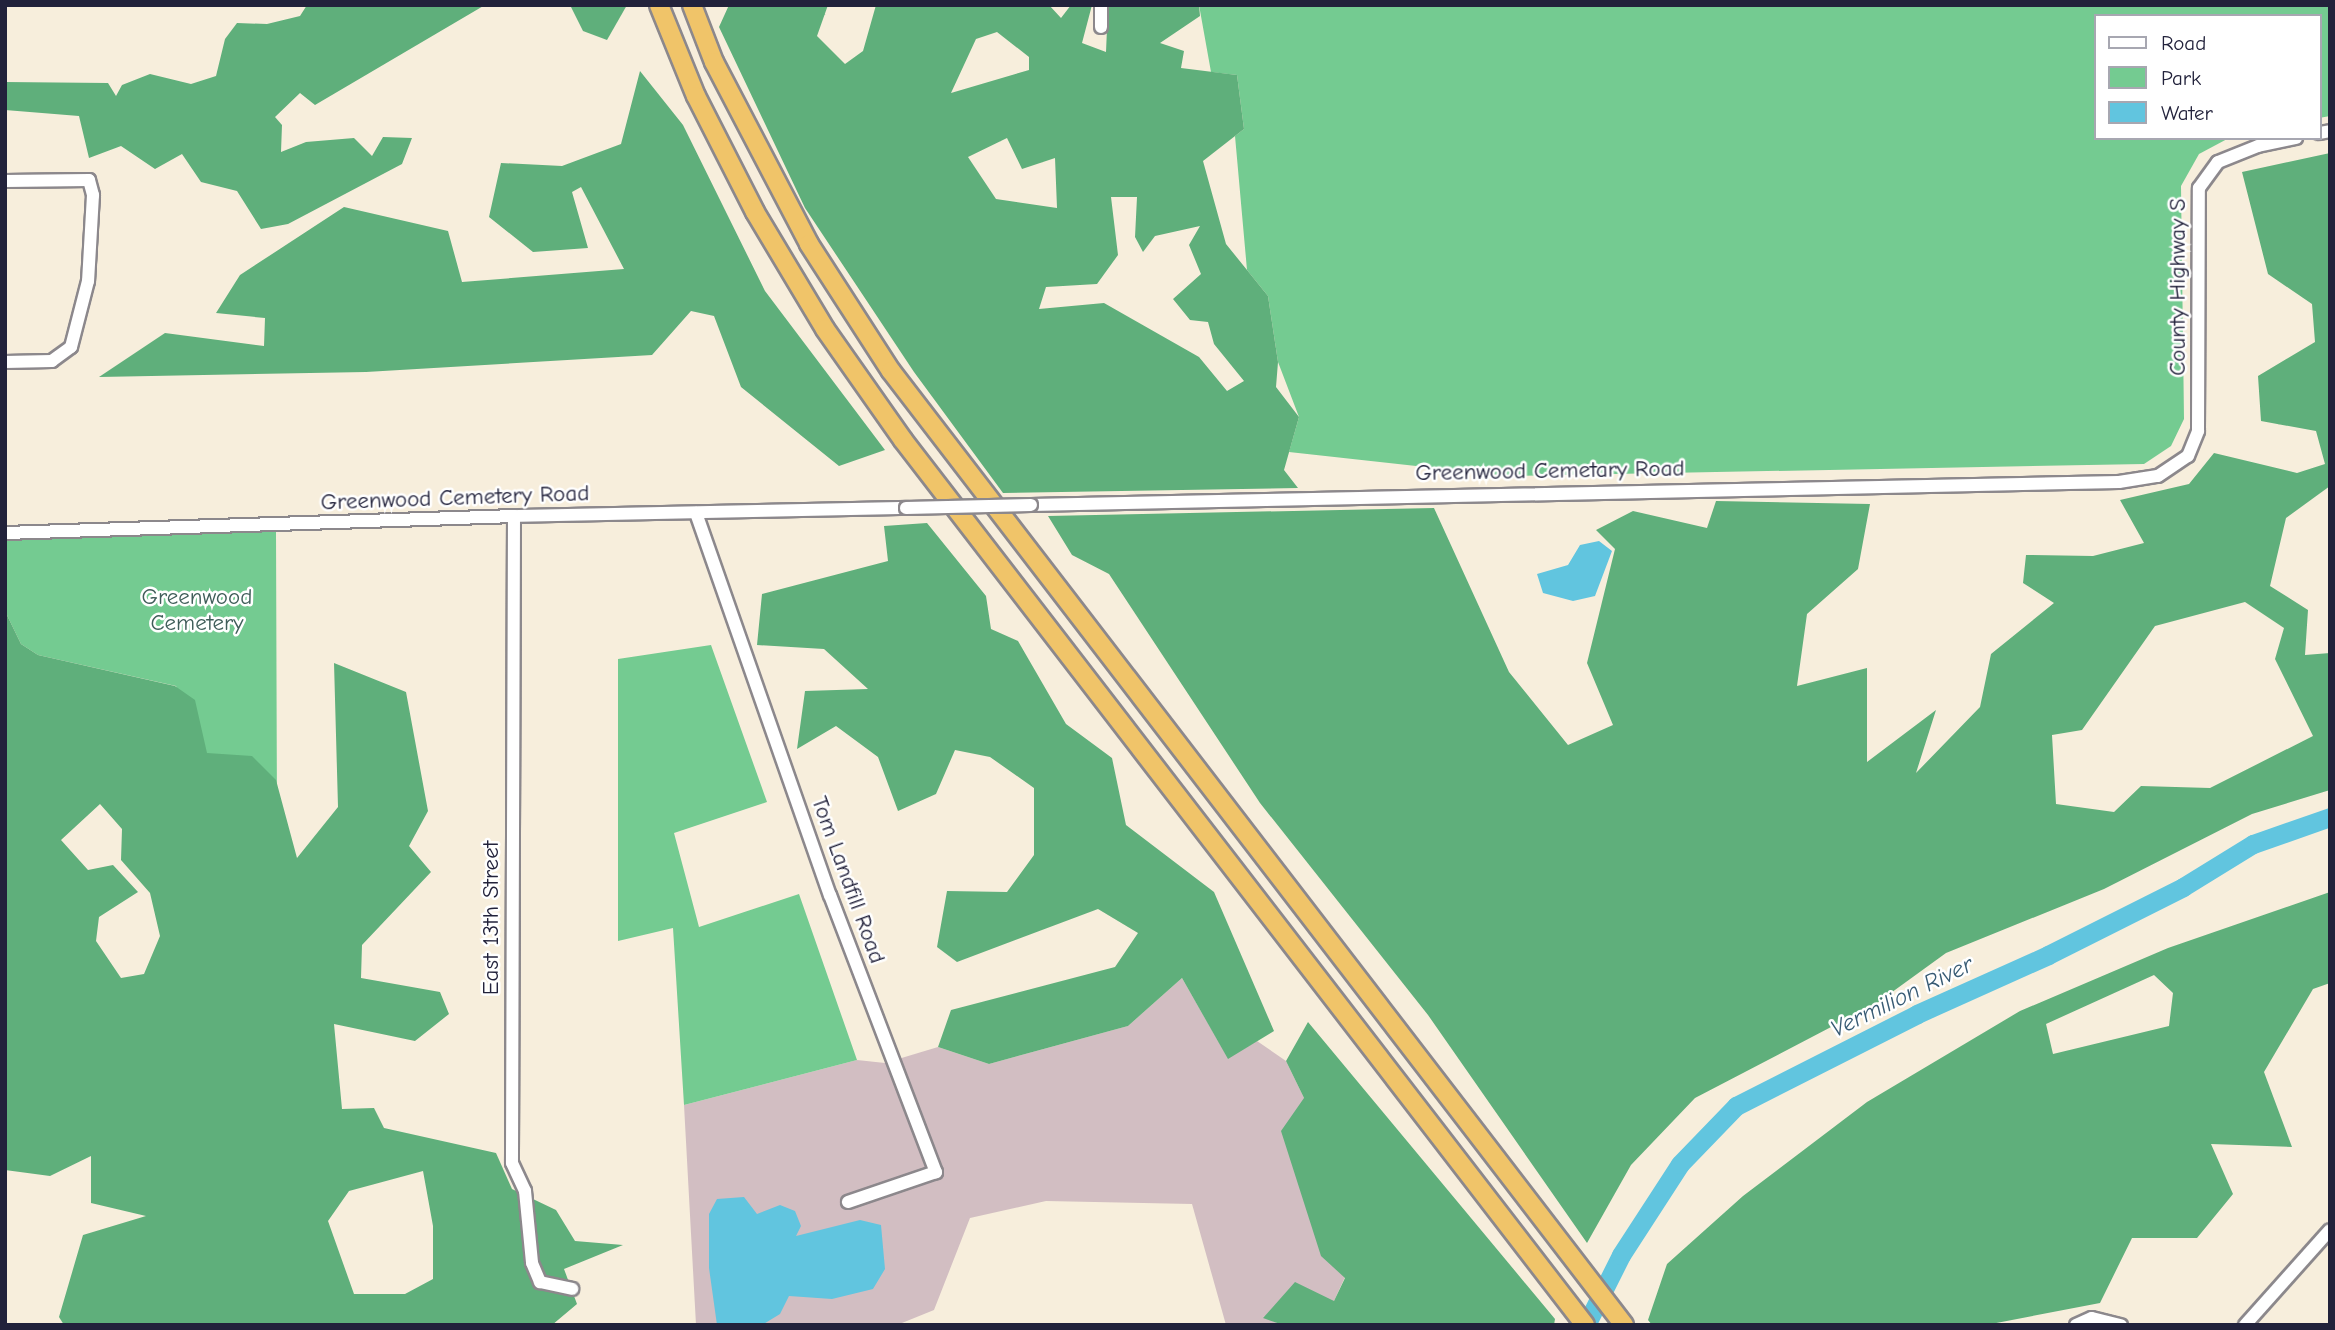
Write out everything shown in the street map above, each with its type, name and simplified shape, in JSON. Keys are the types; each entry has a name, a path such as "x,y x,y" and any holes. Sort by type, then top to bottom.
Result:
{"highway":[{"path":"659,5 696,96 750,201 825,328 903,440 1585,1325"},
{"path":"692,5 714,62 802,232 891,371 1624,1325"}],"street":[{"path":"1101,5 1101,27"},
{"name":"County Highway S","path":"2188,456 2198,431 2199,188 2218,162 2258,146 2286,140"},
{"path":"5,181 89,180 93,195 88,281 71,347 52,360 5,362"},
{"name":"Greenwood Cemetary Road","path":"906,508 2119,482 2158,476 2188,456"},
{"name":"Greenwood Cemetery Road","path":"5,533 514,516 906,508"},
{"name":"Tom Landfill Road","path":"696,513 830,895 936,1172 848,1202"},
{"name":"East 13th Street","path":"514,516 512,1163 525,1191 532,1263 540,1282 572,1289"},
{"path":"2245,1325 2330,1230"},
{"path":"2077,1325 2092,1318 2121,1325"}],"shaded area":[{"path":"1182,978 1228,1058 1257,1041 1286,1061 1304,1098 1345,1277 1334,1301 1263,1317 1283,1325 1226,1325 1192,1204 1046,1201 970,1218 934,1310 897,1325 696,1325 684,1105 857,1060 885,1063 938,1047 989,1064 1128,1026"}],"green space":[{"path":"307,5 485,5 315,105 300,93 275,117 282,125 281,152 306,142 354,138 372,156 383,137 412,138 402,164 288,224 261,229 237,191 201,182 182,154 155,169 121,146 89,158 79,116 5,110 5,82 108,83 116,96 122,85 150,74 191,84 216,76 225,39 237,23 267,24 300,16"},
{"path":"570,5 627,5 607,40 583,31"},
{"path":"729,5 828,5 817,36 845,64 863,51 876,5 1049,5 1061,18 1071,5 1092,5 1082,43 1106,52 1108,5 1199,5 1200,16 1160,43 1184,51 1181,68 1237,75 1244,129 1203,161 1226,244 1268,296 1278,362 1276,387 1299,417 1284,470 1298,488 1003,493 914,372 805,208 719,27","holes":["997,32 1029,57 1029,70 951,93 976,39","1007,138 1022,169 1055,158 1057,208 996,199 968,157","1111,197 1137,197 1135,237 1143,252 1155,236 1200,226 1189,245 1201,274 1173,299 1190,320 1208,322 1214,344 1244,381 1227,391 1199,357 1104,303 1039,309 1046,287 1097,284 1118,255"]},
{"path":"1199,5 2330,5 2330,116 2321,118 2321,14 2094,14 2094,140 2225,140 2199,154 2181,186 2184,419 2171,446 2144,464 1507,476 1289,452 1299,417 1278,362 1268,296 1247,270 1235,136 1244,129 1237,75 1211,72"},
{"path":"640,71 683,125 765,291 885,450 839,466 741,387 714,316 691,311 652,355 366,372 99,377 165,333 264,346 265,318 216,313 240,275 344,207 448,231 462,282 624,269 581,187 572,192 588,248 533,252 489,217 501,163 562,166 621,144"},
{"path":"2330,153 2330,486 2286,518 2270,586 2308,610 2305,655 2330,653 2330,790 2252,814 2104,889 1946,953 1877,1003 1695,1098 1631,1165 1587,1243 1428,1015 1260,803 1109,574 1072,555 1048,516 1434,508 1509,672 1568,745 1613,725 1587,663 1615,549 1596,530 1633,511 1707,528 1716,501 1870,504 1858,569 1807,614 1797,686 1867,668 1867,762 1936,710 1916,773 1980,707 1991,654 2054,603 2023,583 2026,555 2093,556 2144,543 2120,500 2189,484 2214,453 2297,473 2325,464 2316,431 2261,421 2258,376 2315,342 2312,304 2268,274 2242,172","holes":["2245,602 2284,628 2275,659 2313,736 2210,788 2141,786 2114,812 2056,804 2052,735 2082,730 2155,626"]},
{"path":"927,523 986,596 991,629 1018,641 1066,724 1112,758 1126,825 1214,892 1274,1031 1228,1059 1182,978 1128,1026 989,1064 938,1047 951,1010 1115,967 1138,933 1098,909 957,962 937,947 947,891 1007,892 1034,855 1034,788 990,757 955,750 936,794 898,811 878,757 836,726 797,749 805,691 868,689 824,649 757,645 762,594 888,561 884,526"},
{"name":"Greenwood Cemetery","path":"276,529 277,821 217,794 176,686 38,655 21,644 5,611 5,540"},
{"path":"5,611 21,644 38,655 175,686 195,700 207,753 252,756 276,780 297,858 338,807 334,663 406,692 428,811 409,846 431,872 362,945 361,978 440,992 449,1014 415,1041 334,1024 342,1109 374,1108 384,1128 496,1153 512,1189 556,1210 575,1241 623,1245 564,1269 577,1304 552,1325 64,1325 59,1317 83,1235 146,1216 91,1203 91,1156 50,1176 5,1170","holes":["100,804 122,829 121,860 150,893 160,936 144,974 121,978 96,941 99,917 138,892 113,865 88,870 61,840","423,1171 433,1226 433,1279 405,1294 354,1294 328,1221 349,1191"]},
{"path":"711,645 767,802 674,833 699,927 799,894 857,1060 684,1105 673,928 618,941 618,659"},
{"path":"2330,892 2330,983 2313,989 2264,1072 2292,1147 2211,1144 2233,1194 2197,1238 2132,1238 2100,1303 1986,1325 1652,1325 1648,1320 1667,1264 1743,1196 1867,1102 2020,1011 2168,948","holes":["2154,975 2173,993 2169,1026 2053,1054 2046,1024"]},
{"path":"1308,1022 1555,1319 1554,1325 1283,1325 1263,1318 1295,1282 1334,1301 1345,1278 1321,1256 1281,1131 1304,1098 1286,1061"}],"water":[{"path":"1599,541 1612,551 1595,596 1573,601 1543,593 1537,574 1568,565 1580,545"},
{"path":"744,1197 757,1214 780,1205 795,1211 801,1226 796,1236 860,1220 881,1225 885,1269 873,1289 832,1299 789,1296 780,1314 762,1325 717,1325 709,1268 709,1214 717,1199"}],"waterway":[{"name":"Vermilion River","path":"1586,1325 1621,1255 1680,1164 1736,1106 1917,1014 2048,955 2183,887 2253,844 2330,817"}]}
